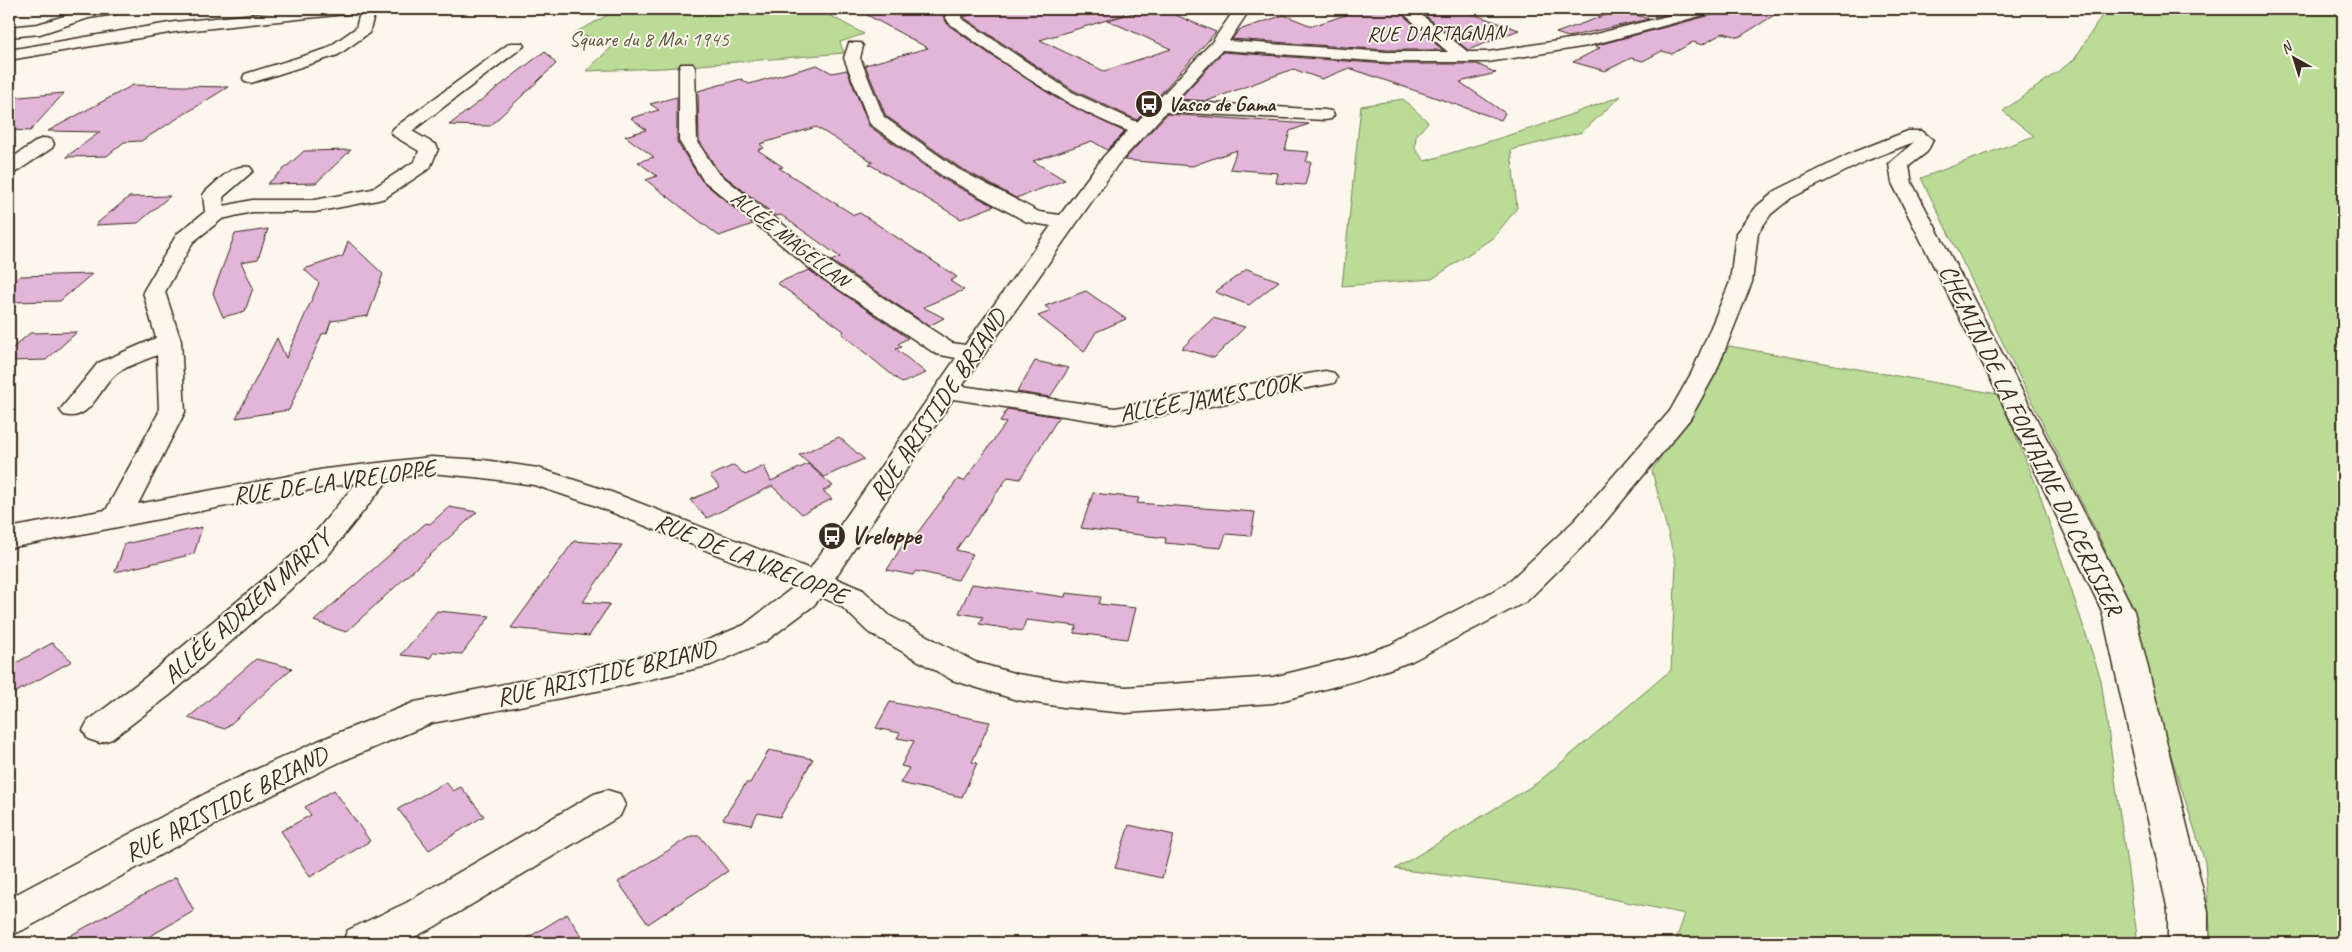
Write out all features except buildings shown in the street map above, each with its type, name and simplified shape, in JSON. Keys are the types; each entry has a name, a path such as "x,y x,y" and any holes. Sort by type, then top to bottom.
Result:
{"street":[{"path":"9,32 40,29 87,14 123,9"},
{"path":"9,55 175,27 346,9"},
{"path":"252,78 332,52 363,30 368,9"},
{"path":"968,9 956,12 953,16 954,20 1068,98 1114,121 1139,129"},
{"name":"RUE ARISTIDE BRIAND","path":"9,918 231,798 330,751 427,711 612,676 700,657 755,633 802,598 816,582 971,353 1111,160 1218,45 1242,9"},
{"path":"1405,9 1465,58"},
{"name":"RUE D'ARTAGNAN","path":"1218,45 1387,58 1465,58 1530,52 1588,41 1674,20 1710,9"},
{"path":"1651,12 1674,20"},
{"path":"117,517 172,412 169,340 154,292 184,238 215,214 252,206 315,206 378,194 423,164 429,149 400,132 516,46"},
{"path":"855,46 852,58 876,120 951,172 1034,218 1065,222"},
{"name":"ALLÉE MAGELLAN","path":"687,68 688,141 710,176 827,271 945,349 971,353"},
{"path":"1162,106 1325,115"},
{"name":"RUE DE LA VRELOPPE","path":"9,538 325,478 431,465 484,469 538,477 601,498 816,582 852,598 879,624 964,671 1017,687 1063,694 1126,700 1273,690 1358,668 1401,653 1516,593 1586,527 1681,414 1704,372 1741,282 1747,233 1764,210 1784,194 1861,156 1915,135"},
{"name":"CHEMIN DE LA FONTAINE DU CERISIER","path":"1915,135 1924,140 1920,148 1899,164 1902,183 2017,406 2118,611 2188,911 2188,943"},
{"path":"9,168 44,144"},
{"path":"215,214 213,195 242,171"},
{"path":"73,410 107,368 169,340"},
{"name":"ALLÉE JAMES COOK","path":"947,391 1115,416 1324,378"},
{"name":"ALLÉE ADRIEN MARTY","path":"100,730 158,686 315,552 381,471"},
{"path":"362,943 420,915 607,805"}],"green space":[{"name":"Square du 8 Mai 1945","path":"619,9 818,9 864,34 840,42 844,53 664,68 586,71 618,41 573,34"},
{"path":"2106,9 2343,9 2343,943 2211,943 2205,862 2104,547 1921,178 2034,136 2003,111 2074,60"},
{"path":"1621,96 1582,132 1511,150 1517,208 1494,237 1432,279 1342,286 1361,106 1403,99 1428,122 1416,136 1415,149 1425,161 1539,126"},
{"path":"1729,346 1998,394 2038,489 2101,680 2138,943 1675,943 1685,914 1578,892 1395,869 1537,783 1671,670 1676,564 1652,471"}],"place":[{"name":"Vasco de Gama","path":"1149,104"},
{"name":"Vreloppe","path":"832,536"}]}
